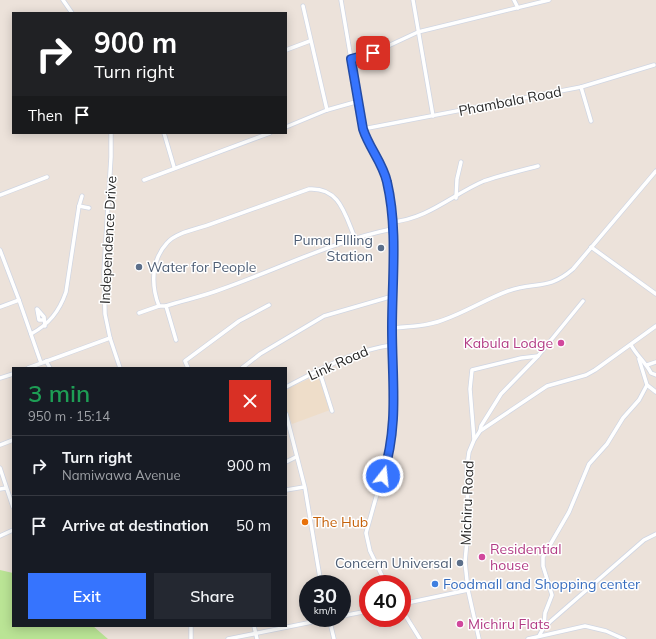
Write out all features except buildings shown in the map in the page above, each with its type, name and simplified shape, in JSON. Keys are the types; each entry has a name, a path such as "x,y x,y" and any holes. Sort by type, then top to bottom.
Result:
{"street":[{"path":"63,0 71,12"},
{"path":"341,0 363,129 366,140 384,170 387,181 392,222 393,437 366,533 370,552 382,575"},
{"path":"413,0 433,116"},
{"path":"514,0 518,8"},
{"path":"351,59 373,53 418,32 548,0"},
{"path":"303,6 327,110"},
{"path":"287,50 310,41"},
{"name":"Phambala Road","path":"363,129 581,87 654,65"},
{"path":"581,87 591,121"},
{"path":"287,127 327,110 359,101"},
{"name":"Independence Drive","path":"111,134 112,157 104,292 105,314 110,338 120,367"},
{"path":"164,134 174,167"},
{"path":"144,180 174,167 267,134"},
{"path":"456,198 457,179 461,162"},
{"path":"392,222 413,218 456,198 484,182 538,166"},
{"path":"392,328 432,324 458,314 509,290 560,280 573,269 656,171"},
{"path":"0,195 47,177"},
{"path":"159,306 154,292 154,267 162,249 168,242 189,232 309,189 323,191 334,196 340,202 355,238"},
{"path":"31,334 45,326 62,304 66,292 79,206 82,196"},
{"path":"79,206 89,208"},
{"path":"139,312 222,290 355,238 392,229"},
{"path":"591,247 656,294"},
{"path":"0,250 41,363"},
{"path":"243,367 260,354 324,316 393,296"},
{"path":"0,306 18,300"},
{"path":"480,431 481,426 502,394 538,356 582,301"},
{"path":"188,367 185,361 239,321 269,305"},
{"path":"166,306 176,340"},
{"path":"43,320 45,326"},
{"name":"Michiru Road","path":"478,639 468,590 465,565 468,530 467,466 474,440 480,431 547,386 590,373 656,326"},
{"path":"31,367 110,338"},
{"name":"Link Road","path":"287,386 359,352 392,345"},
{"path":"631,345 639,359 647,385 656,392"},
{"path":"474,440 470,390 472,370 521,358 538,356"},
{"path":"639,359 647,365 650,373 656,375"},
{"path":"46,361 49,367"},
{"path":"647,365 656,362"},
{"path":"320,370 332,411"},
{"path":"0,378 12,374"},
{"path":"544,627 545,613 552,595 543,566 543,557 569,512 589,464 607,444 623,418 639,400 647,385"},
{"path":"287,418 304,486 319,575"},
{"path":"0,445 12,440"},
{"path":"287,462 296,457"},
{"path":"0,468 12,504"},
{"path":"287,490 304,486"},
{"path":"0,489 6,488"},
{"path":"0,536 12,530"},
{"path":"539,636 544,627 638,545 656,534"},
{"path":"411,602 468,590"},
{"path":"287,627 299,624"},
{"path":"411,624 420,639"},
{"path":"528,639 585,626 606,631 624,639"},
{"path":"191,627 191,639"},
{"path":"254,627 257,639"},
{"path":"228,639 286,627"},
{"path":"332,627 334,639"}],"shaded area":[{"path":"318,375 330,410 292,424 287,412 287,389"}],"green space":[{"path":"0,570 12,573 12,627 94,627 108,639 0,639"}],"place":[{"name":"Puma FIlling Station","path":"381,248"},
{"name":"Water for People","path":"139,267"},
{"name":"Kabula Lodge","path":"561,343"},
{"name":"The Hub","path":"305,522"},
{"name":"Residential house","path":"482,557"},
{"name":"Concern Universal","path":"460,563"},
{"name":"Foodmall and Shopping center","path":"435,584"},
{"name":"Michiru Flats","path":"460,624"}],"route":[{"path":"373,53 351,59 363,129 366,140 384,170 389,189 392,222 394,410 393,437 383,476"}]}
